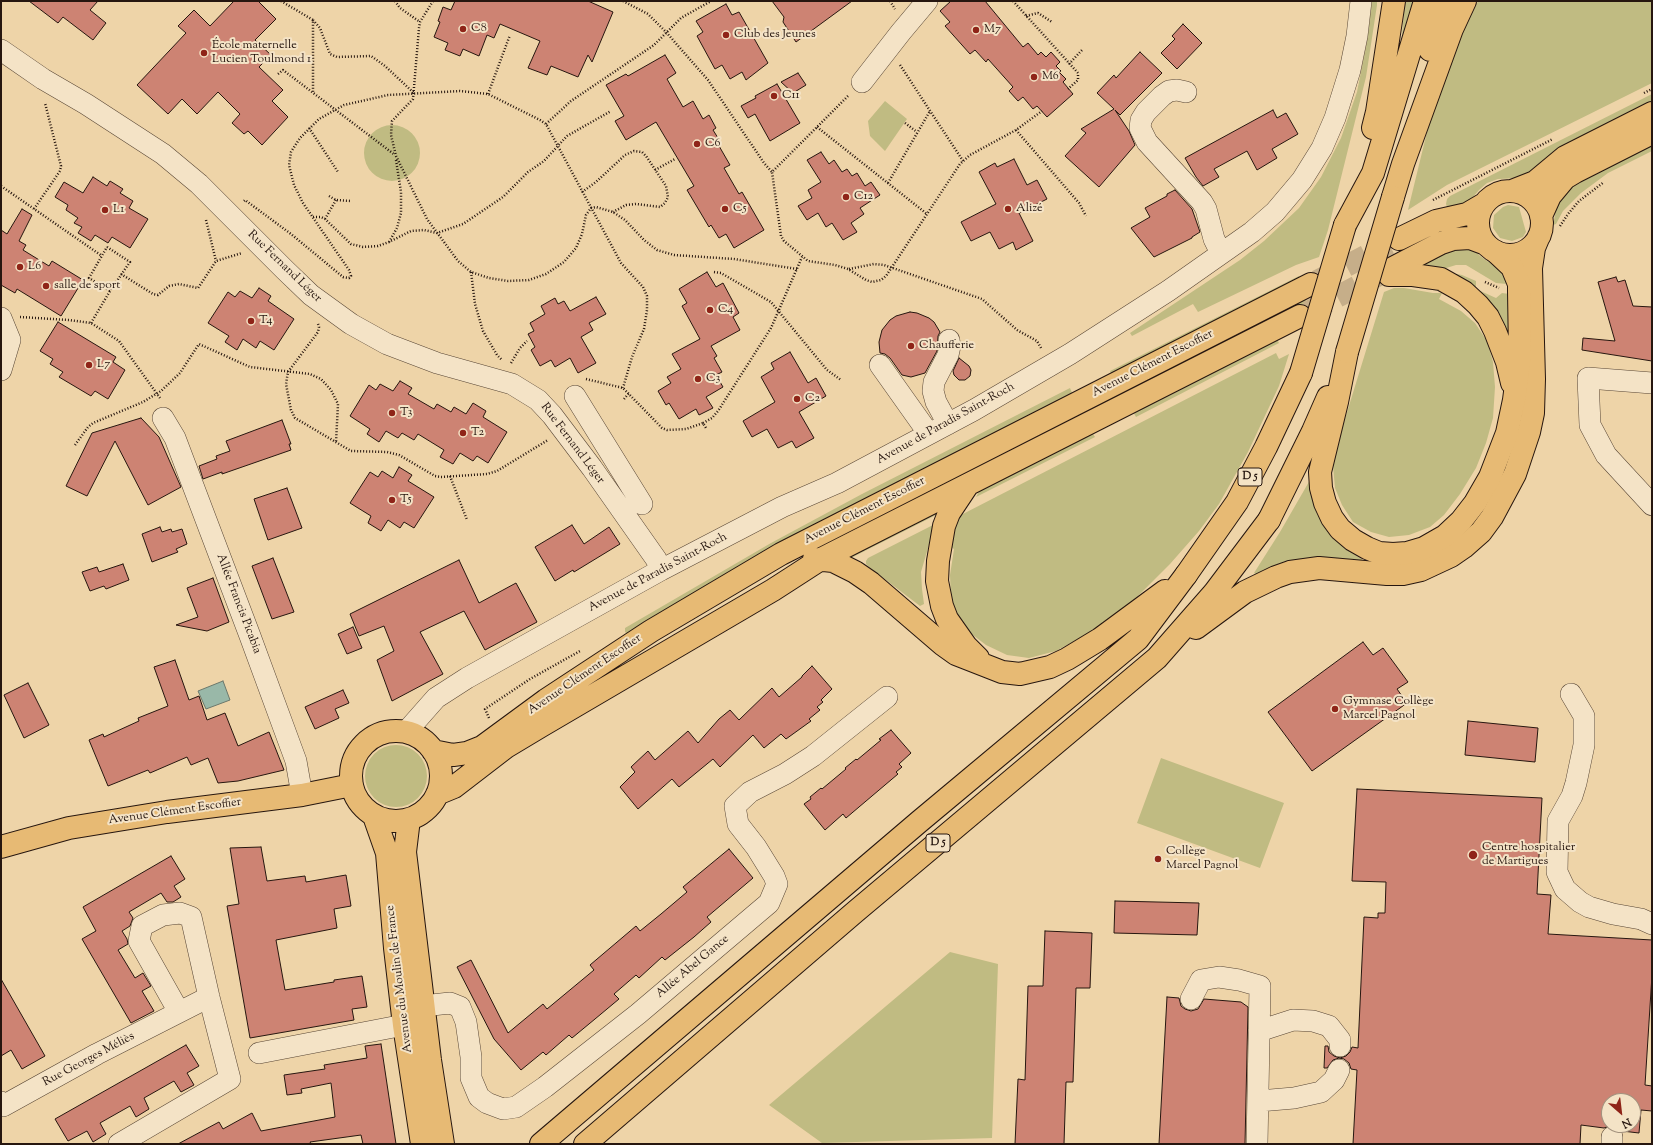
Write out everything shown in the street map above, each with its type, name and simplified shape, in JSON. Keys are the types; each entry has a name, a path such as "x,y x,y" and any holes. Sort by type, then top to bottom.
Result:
{"main road":[{"path":"1345,225 1378,112 1394,1"},
{"path":"1345,225 1373,173 1425,1"},
{"path":"1403,164 1414,110 1444,1"},
{"path":"1465,1 1452,29 1392,197 1347,352 1337,402 1320,472 1321,488 1325,503 1332,518 1340,529 1362,545 1379,553 1408,553 1424,548 1445,536 1461,521 1475,503 1490,477 1507,433 1514,400 1520,354 1519,284 1512,267 1491,248 1480,235 1478,225 1479,214 1484,204"},
{"path":"1400,239 1436,221 1467,214 1497,195 1535,182 1565,157 1652,113"},
{"path":"1157,658 1240,595 1261,583 1276,577 1290,572 1319,568 1403,574 1421,570 1451,556 1481,532 1500,503 1515,474 1533,413 1534,384 1531,268 1534,248 1546,227 1550,196 1565,178 1652,133"},
{"path":"1512,191 1531,199 1537,207 1546,227"},
{"name":"D 5","path":"551,1140 920,821 1138,639 1186,575 1237,502 1266,447 1301,373 1345,225"},
{"path":"1514,400 1512,377 1502,345 1488,317 1478,305 1464,292 1441,279 1390,272 1442,243 1453,239 1470,238 1505,254 1520,253 1533,245 1546,227"},
{"name":"Avenue Clément Escoffier","path":"433,751 453,755 467,753 482,747 546,700 615,654 743,575 788,550 1311,284"},
{"name":"Avenue Clément Escoffier","path":"437,794 454,787 506,747 535,729 773,590 821,560 1300,316"},
{"name":"D 5","path":"585,1144 861,907 1157,658 1214,593 1269,520 1313,431 1347,352"},
{"path":"968,485 949,513 944,526 938,561 937,581 942,606 947,619 966,646 986,666"},
{"path":"743,575 774,564 793,560 833,561 855,572 889,597 956,654 1002,672 1020,674 1050,667 1067,659 1100,639 1186,575"},
{"path":"391,732 406,732 417,736 433,751 438,761 441,772 437,794 426,810 409,819 391,821 374,816 360,803 352,786 351,771 355,756 364,744 377,735 391,732"},
{"name":"Avenue Clément Escoffier","path":"1,847 70,828 167,812 302,795 352,786"},
{"name":"Avenue du Moulin de France","path":"374,816 387,853 395,948 392,1032 422,1144"},
{"name":"Avenue du Moulin de France","path":"409,819 405,852 423,1006 443,1144"}],"street":[{"path":"862,82 927,1"},
{"name":"Avenue de Paradis Saint-Roch","path":"406,732 436,698 474,674 661,570 782,507 837,483 948,424 1050,366 1154,300 1252,232 1274,212 1302,180 1322,148 1335,118 1350,70 1357,36 1361,1"},
{"name":"Rue Fernand Léger","path":"1,50 43,79 86,104 163,154 199,184 284,270 315,298 350,324 381,341 437,363 505,374 512,384 538,400 564,430 656,559 661,570"},
{"path":"1186,92 1177,90 1169,91 1162,96 1146,112 1141,120 1140,128 1148,142 1206,209 1214,239 1221,253"},
{"path":"1,370 10,340 2,319"},
{"path":"948,424 936,402 933,391 934,382 948,355 950,346 949,340"},
{"path":"880,365 929,434"},
{"path":"1652,383 1588,378 1590,425 1606,455 1652,505"},
{"path":"576,387 612,456 642,504"},
{"name":"Allée Francis Picabia","path":"163,418 175,438 256,651 296,761 302,795"},
{"path":"587,461 612,456"},
{"path":"1571,694 1584,716 1584,745 1572,796 1558,821 1557,872 1565,889 1580,902 1589,907 1613,914 1641,919 1652,924"},
{"name":"Allée Abel Gance","path":"423,1006 450,1003 460,1007 466,1022 471,1057 470,1078 479,1097 487,1103 503,1110 516,1107 545,1087 638,1014 769,903 777,884 774,876 756,847 738,824 735,806 750,792 785,774 813,756 887,697"},
{"path":"119,1144 230,1079 209,997 191,917 180,913 163,915 142,926 139,941 179,1012"},
{"path":"1191,999 1201,980 1218,977 1239,980 1260,986 1257,1144"},
{"name":"Rue Georges Méliès","path":"1,1102 3,1106 97,1054 209,997"},
{"path":"1259,1031 1293,1020 1313,1021 1329,1026 1340,1040 1340,1046"},
{"path":"259,1053 392,1032"},
{"path":"1259,1101 1294,1098 1322,1092 1334,1080 1339,1070"}],"path":[{"path":"281,1 313,20 320,28 330,54 337,57 371,56 385,66 414,94"},
{"path":"395,1 400,8 420,22"},
{"path":"388,242 397,228 401,213 401,192 396,156 391,135 392,121 397,114 410,104 414,94 420,22 433,1"},
{"path":"623,1 648,14 666,32 708,80 764,163 772,172 781,236 784,241 808,261 835,265 848,269 872,282 881,280 886,276 960,164 970,155 1016,130 1042,112"},
{"path":"546,124 571,101 654,45 681,18 711,1"},
{"path":"1013,1 1078,73 1078,80 1068,89"},
{"path":"1026,16 1038,12 1052,22"},
{"path":"313,20 313,92"},
{"path":"488,94 510,35"},
{"path":"888,48 963,161"},
{"path":"1069,64 1082,50"},
{"path":"278,74 283,70 396,156 427,219 458,261 471,272 489,278 508,281 529,280 546,274 564,262 576,248 582,234 586,215 592,208 602,207 625,220 644,240 657,250 663,252 674,255 734,259 797,269"},
{"path":"34,209 60,171 61,166 41,90 43,79"},
{"path":"772,172 862,82"},
{"path":"1638,96 1652,89"},
{"path":"245,200 292,234 343,277 349,278 351,276 349,270 303,204 294,185 289,165 291,152 300,138 319,119 335,110 344,106 388,95 460,91 488,94 546,124 621,263 643,287 647,296 647,310 644,329 632,357 623,388"},
{"path":"888,183 930,110"},
{"path":"313,217 321,217 325,219 351,244 363,247 378,246 411,231 424,230 437,233 462,224 504,198 528,172 544,161 557,145 567,136 611,111"},
{"path":"905,123 917,132"},
{"path":"817,127 927,214"},
{"path":"310,128 338,172"},
{"path":"1016,130 1079,203 1086,216"},
{"path":"1429,202 1554,138"},
{"path":"582,192 596,182 625,155 634,150 642,152 666,186 668,197 665,203 660,207 656,208 636,204 626,205 613,212"},
{"path":"655,170 675,159"},
{"path":"1546,227 1568,214 1580,201 1606,180"},
{"path":"1,186 102,256"},
{"path":"329,196 336,200 351,201"},
{"path":"325,219 336,200"},
{"path":"204,214 216,261"},
{"path":"91,323 110,291 130,262 107,247 89,278 110,291"},
{"path":"121,274 153,294 158,295 169,286 179,284 198,288 216,261 262,247"},
{"path":"576,387 623,388 662,428 667,430 686,429 712,418 771,328 779,313 802,257"},
{"path":"848,269 874,264 892,267 922,279 982,299 1017,330 1037,342 1043,350 1050,366"},
{"path":"471,272 475,304 483,331 497,355 505,374"},
{"path":"714,272 721,273 771,302 827,370 841,380"},
{"path":"2,319 23,316 91,323 119,341 157,393 164,406 163,418"},
{"path":"318,323 318,332 288,372 286,384 291,410 295,418 351,451 387,452 399,455 435,476 488,474 497,471 564,430"},
{"path":"505,374 520,348 527,341"},
{"path":"75,445 88,426 142,402 157,393 180,373 199,344 250,367 310,374 321,379 331,390 338,404 336,442"},
{"path":"624,399 629,393"},
{"path":"703,423 706,428"},
{"path":"450,476 467,520"}],"shaded area":[{"path":"1372,1 1377,1 1377,5 1366,77 1328,230 1319,257 1296,265 1198,312 1193,304 1132,336 1130,333 1240,260 1264,241 1299,208 1321,177 1341,138 1357,92 1367,41"},
{"path":"1405,1 1416,1 1401,46"},
{"path":"1478,1 1652,1 1652,83 1447,185 1408,210 1427,132 1444,76 1461,35"},
{"path":"1652,94 1652,104 1536,171 1521,178 1498,179 1487,183 1468,203 1447,207 1447,199 1450,196"},
{"path":"885,101 907,119 885,151 870,136 868,121"},
{"path":"386,125 398,125 408,129 416,137 420,147 420,159 416,169 408,177 398,181 386,181 376,177 368,169 364,159 364,147 368,137 376,129"},
{"path":"1652,142 1652,151 1608,173 1581,193 1563,211 1556,224 1553,225 1558,199 1579,180"},
{"path":"1508,205 1519,207 1526,232 1523,237 1512,241 1500,238 1493,228 1494,215 1503,207"},
{"path":"1472,246 1479,255 1487,261 1500,266 1507,284 1496,283 1466,265 1456,265 1443,269 1421,268 1421,262 1446,248"},
{"path":"1457,274 1476,281 1476,289 1496,298 1502,293 1510,294 1510,345 1452,276"},
{"path":"1299,276 1302,281 1112,376 1110,371"},
{"path":"1394,288 1442,293 1439,299 1461,311 1475,323 1487,341 1493,362 1495,387 1493,418 1486,443 1476,468 1460,494 1444,515 1430,527 1409,535 1389,537 1371,532 1353,522 1342,505 1335,488 1333,466 1344,422 1384,292"},
{"path":"1307,296 1305,303 1119,397 1117,393"},
{"path":"1275,336 1279,343 1136,417 1132,410"},
{"path":"1276,353 1279,359 1289,354 1279,386 1248,452 1219,504 1199,531 1170,564 1136,598 1089,633 1056,651 1029,658 1007,655 986,645 969,632 958,616 951,599 950,575 954,549 947,545 959,516"},
{"path":"1070,388 1073,395 629,635 625,632 625,628 771,543 862,494"},
{"path":"1088,408 1090,412 820,549 812,549"},
{"path":"1091,431 1095,437 976,497 980,490"},
{"path":"1310,480 1312,498 1317,514 1326,529 1347,550 1363,560 1363,563 1257,575 1254,573"},
{"path":"934,511 936,515 849,559 847,555"},
{"path":"935,524 921,572 924,604 920,606 869,567 866,564 866,561 868,558"},
{"path":"223,681 230,700 206,709 198,691"},
{"path":"390,745 402,745 418,754 425,764 427,776 425,788 418,798 402,807 390,807 379,802 370,793 365,782 365,770 370,759 379,750"},
{"path":"1161,758 1284,803 1260,868 1137,823"},
{"path":"950,952 998,964 992,1138 822,1143 769,1105"}],"building":[{"path":"29,1 98,1 90,10 106,23 93,40 63,17 58,23"},
{"path":"234,1 258,1 276,19 255,40 271,55 259,67 283,90 272,101 288,117 262,145 248,131 244,134 232,123 240,114 218,92 197,114 182,99 168,114 137,85 186,33 178,26 194,10 210,26"},
{"path":"455,1 588,1 613,12 592,62 588,55 578,77 551,66 547,75 528,68 540,41 500,24 494,38 487,35 479,56 463,49 460,56 445,50 448,43 434,37 440,22 438,21 443,7 451,10"},
{"path":"772,1 852,1 796,42 783,22 784,17"},
{"path":"951,1 985,1 1023,47 1028,43 1038,55 1041,52 1046,57 1051,52 1060,62 1056,66 1061,71 1059,72 1066,79 1063,82 1073,94 1047,117 1037,106 1033,109 1023,97 1018,101 1009,91 1013,87 988,59 986,62 975,50 970,54 945,26 950,22 940,11"},
{"path":"726,4 732,15 739,12 768,63 746,80 742,72 730,79 722,65 715,69 697,36 703,32 696,21"},
{"path":"1183,24 1202,43 1177,69 1161,53 1175,39 1172,36"},
{"path":"1140,52 1162,73 1120,115 1115,110 1129,131 1135,145 1099,187 1065,156 1086,133 1081,129 1114,109 1097,93 1114,75 1116,78"},
{"path":"665,55 676,73 667,79 683,107 693,101 703,119 709,115 716,128 713,130 718,138 715,139 730,165 724,168 739,194 742,192 764,230 734,248 726,234 719,238 711,225 709,227 687,190 694,186 656,122 626,140 615,121 624,116 606,85 626,74 628,76"},
{"path":"798,73 806,85 793,93 781,82"},
{"path":"777,84 800,123 770,141 755,114 748,118 741,106 756,98 755,96"},
{"path":"1273,110 1277,118 1286,113 1298,134 1272,149 1277,158 1257,170 1247,151 1214,169 1219,177 1203,186 1185,158"},
{"name":"C12","path":"821,152 829,164 834,160 842,172 847,169 852,176 857,173 865,186 871,182 880,195 860,208 864,214 851,223 857,232 843,240 832,223 826,227 818,213 807,220 798,206 812,198 808,190 821,182 807,160"},
{"name":"Alizé","path":"1014,159 1027,185 1037,180 1047,199 1019,213 1033,241 1016,250 1013,242 999,249 990,232 971,241 961,222 996,204 979,172 995,163 997,167"},
{"name":"L1","path":"93,177 107,186 110,181 123,189 120,193 133,201 129,208 148,219 130,248 112,237 108,243 95,235 91,241 78,233 82,227 74,223 78,218 66,210 68,205 55,197 64,182 83,193"},
{"path":"1175,190 1192,209 1200,232 1192,238 1154,257 1131,228 1150,217 1145,208"},
{"path":"22,209 32,215 19,241 26,245 23,250 49,266 52,261 83,280 61,316 17,289 15,293 1,285 1,230 7,234"},
{"path":"707,272 716,287 723,283 739,313 733,317 740,330 711,346 717,356 714,358 722,372 716,375 723,387 706,397 713,408 699,415 696,409 679,419 669,403 666,405 658,391 671,383 667,377 681,369 672,354 700,339 682,306 687,303 679,289"},
{"path":"1616,277 1618,282 1625,280 1633,306 1652,307 1652,361 1582,350 1583,338 1615,341 1598,282"},
{"name":"T4","path":"259,288 271,296 268,301 294,319 274,350 260,341 256,348 243,339 237,350 225,342 229,336 208,323 228,292 235,297 240,291 252,298"},
{"path":"596,297 606,314 589,323 593,330 581,337 596,363 578,373 570,358 555,367 551,360 540,366 531,350 535,347 528,334 534,331 530,323 545,314 541,306 555,298 558,304 564,301 570,311"},
{"name":"Chaufferie","path":"910,312 929,318 934,322 940,332 938,336 937,351 925,373 911,377 902,375 890,358 885,354 880,353 879,342 882,330 890,320 896,316"},
{"name":"L7","path":"58,322 116,357 113,362 125,370 108,399 95,391 91,396 59,377 63,372 50,364 53,359 40,351"},
{"name":"C2","path":"790,352 808,383 816,378 826,396 799,412 814,438 796,448 792,441 778,448 767,429 752,437 743,421 775,402 761,377 774,369 771,363"},
{"path":"959,358 969,366 971,370 970,376 965,380 959,380 954,375 953,371"},
{"path":"400,381 412,388 408,394 434,409 437,404 451,412 454,407 466,414 473,403 486,411 483,417 507,432 488,463 477,456 473,461 460,453 453,464 440,457 444,450 418,434 414,440 402,433 398,438 386,431 379,442 367,434 370,429 350,416 369,385 376,390 380,384 393,391"},
{"path":"141,418 159,437 181,487 148,505 115,441 87,496 66,486 92,433"},
{"path":"282,420 291,444 289,444 291,450 203,479 199,466 217,459 216,456 230,451 226,441"},
{"name":"T5","path":"399,467 412,475 408,481 434,497 414,528 404,522 400,528 388,520 381,531 368,523 371,516 350,503 370,472 378,477 382,471 393,478"},
{"path":"287,488 302,528 268,540 254,499"},
{"path":"572,525 584,544 609,527 620,544 574,572 573,570 555,581 535,547"},
{"path":"160,527 162,532 171,529 172,532 182,529 187,544 176,549 178,552 152,562 142,534"},
{"path":"273,558 294,612 272,619 252,566"},
{"path":"459,560 479,603 516,583 537,622 485,650 464,611 420,632 443,674 392,701 377,660 394,651 384,626 359,636 350,614"},
{"path":"123,564 129,580 106,589 104,586 90,591 82,572 97,567 99,572"},
{"path":"213,578 229,622 207,631 176,625 198,617 187,588"},
{"path":"353,627 362,648 347,654 338,634"},
{"name":"Gymnase Collège Marcel Pagnol","path":"1363,642 1373,655 1383,648 1408,682 1397,689 1407,703 1312,771 1268,712"},
{"path":"175,660 189,700 199,696 207,720 225,713 238,746 269,732 284,770 238,781 218,783 208,758 191,765 187,757 150,773 148,770 108,786 89,740 103,734 104,737 139,721 138,718 168,706 154,667"},
{"path":"812,666 832,689 821,700 823,702 817,707 820,710 809,719 811,721 786,739 781,734 764,748 753,735 720,767 713,759 679,787 672,779 638,809 620,787 635,772 631,767 648,751 655,760 688,731 698,743 719,719 730,710 739,720 772,688 779,697"},
{"path":"28,683 49,725 24,738 4,695"},
{"path":"343,690 349,703 335,709 339,718 315,729 305,707"},
{"path":"1468,721 1538,728 1535,762 1465,755"},
{"path":"891,730 911,753 899,764 902,767 896,772 898,774 846,818 843,814 825,830 804,804 811,799 810,797 821,788 822,789"},
{"path":"1357,789 1542,798 1537,894 1551,895 1548,934 1652,940 1652,975 1645,1085 1652,1086 1652,1111 1641,1110 1641,1093 1601,1093 1601,1128 1581,1125 1580,1144 1353,1144 1357,1070 1351,1069 1349,1063 1344,1059 1339,1058 1333,1060 1327,1068 1324,1068 1325,1046 1328,1046 1329,1052 1334,1056 1340,1058 1346,1056 1352,1047 1358,1048 1364,917 1378,918 1378,913 1385,913 1386,882 1352,881"},
{"path":"261,847 267,881 305,876 306,882 346,875 351,906 334,909 337,928 276,940 285,990 362,976 367,1007 352,1009 354,1020 250,1038 227,906 239,904 230,848"},
{"path":"729,849 753,878 707,917 711,922 694,937 665,960 662,957 639,978 636,975 614,994 619,999 595,1019 572,1038 569,1035 546,1055 543,1052 521,1070 494,1039 457,967 471,960 508,1033 543,1004 547,1009 594,970 590,965 636,926 640,931 661,914 687,892 683,887"},
{"path":"171,856 185,879 174,886 181,897 173,902 167,902 161,893 129,912 133,918 130,926 122,931 128,944 118,950 135,978 143,973 151,986 142,991 154,1011 131,1023 82,939 96,931 83,907"},
{"path":"1115,901 1199,903 1197,935 1114,933"},
{"path":"1045,931 1092,933 1090,988 1076,988 1073,1082 1066,1082 1064,1144 1015,1144 1018,1079 1025,1080 1028,986 1043,986"},
{"path":"1,979 45,1056 22,1069 11,1050 1,1056"},
{"path":"1167,997 1179,998 1181,1006 1191,1011 1198,1009 1204,999 1241,1002 1248,1007 1245,1144 1159,1144"},
{"path":"381,1044 396,1144 363,1144 361,1135 310,1142 311,1144 178,1144 219,1122 223,1129 252,1113 261,1131 335,1117 331,1083 301,1089 302,1093 287,1095 284,1075 325,1069 324,1065 367,1058 365,1046"},
{"path":"186,1045 199,1066 187,1073 194,1085 181,1092 174,1081 144,1098 149,1109 136,1117 130,1106 100,1123 106,1134 93,1142 87,1131 68,1141 55,1119"}],"tunnel":[{"path":"1317,281 1389,244"},
{"path":"1308,312 1381,274"}],"place":[{"name":"C8","path":"463,29"},
{"name":"M7","path":"976,30"},
{"name":"Club des Jeunes","path":"726,35"},
{"name":"École maternelle Lucien Toulmond 1","path":"204,53"},
{"name":"M6","path":"1034,77"},
{"name":"C11","path":"774,96"},
{"name":"C6","path":"697,144"},
{"name":"C12","path":"846,197"},
{"name":"C5","path":"725,209"},
{"name":"Alizé","path":"1008,209"},
{"name":"L1","path":"105,210"},
{"name":"L6","path":"20,267"},
{"name":"salle de sport","path":"46,286"},
{"name":"C4","path":"710,310"},
{"name":"T4","path":"251,321"},
{"name":"Chaufferie","path":"911,346"},
{"name":"L7","path":"89,365"},
{"name":"C3","path":"698,379"},
{"name":"C2","path":"797,399"},
{"name":"T3","path":"392,413"},
{"name":"T2","path":"463,433"},
{"name":"T5","path":"392,500"},
{"name":"Gymnase Collège Marcel Pagnol","path":"1335,709"},
{"name":"Centre hospitalier de Martigues","path":"1473,855"},
{"name":"Collège Marcel Pagnol","path":"1158,859"}]}
